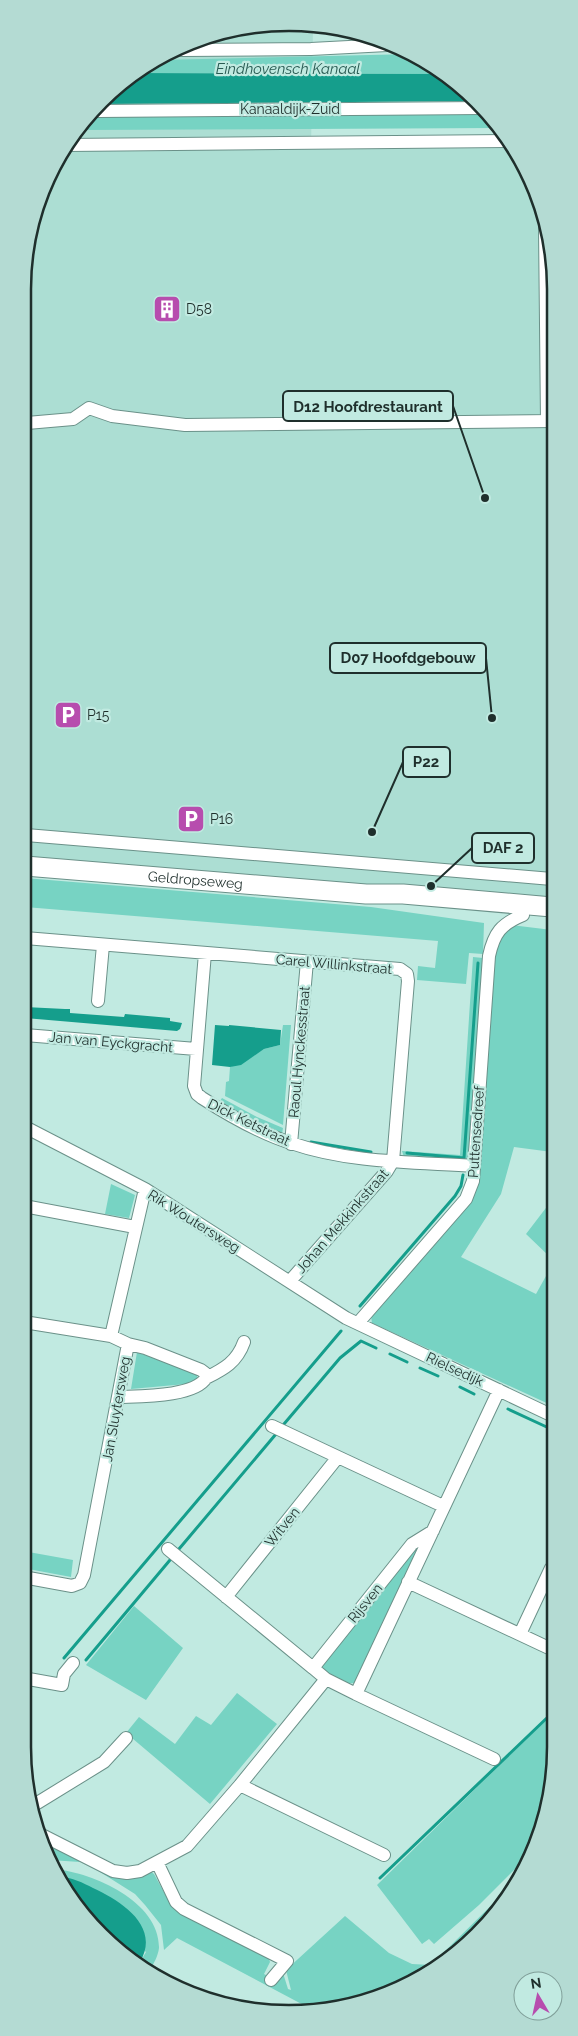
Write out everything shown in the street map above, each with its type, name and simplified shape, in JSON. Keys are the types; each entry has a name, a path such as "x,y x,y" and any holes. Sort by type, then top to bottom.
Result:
{"main road":[{"name":"Geldropseweg","path":"31,866 366,894 403,894 547,907"},
{"name":"Geldropseweg","path":"366,894 402,902 547,917"}],"street":[{"path":"193,50 311,49 374,46"},
{"name":"Kanaaldijk-Zuid","path":"103,111 472,108"},
{"path":"76,145 499,141"},
{"path":"546,277 547,305"},
{"path":"31,423 73,418 89,408 112,416 185,425 547,421"},
{"path":"31,835 547,879"},
{"name":"Puttensedreef","path":"358,1323 466,1199 472,1187 489,956 494,937 498,931 508,922 523,915"},
{"name":"Carel Willinkstraat","path":"31,939 400,969 406,974 408,981 394,1161"},
{"path":"98,1002 103,945"},
{"name":"Dick Ketstraat","path":"205,953 194,1086 202,1098 240,1121 291,1144 347,1156 474,1166"},
{"name":"Raoul Hynckesstraat","path":"291,1144 307,961"},
{"name":"Jan van Eyckgracht","path":"31,1035 196,1049"},
{"name":"Rik Woutersweg","path":"31,1130 145,1189 346,1318 358,1323"},
{"name":"Johan Mekkinkstraat","path":"290,1281 394,1161"},
{"name":"Jan Sluytersweg","path":"31,1578 72,1586 80,1583 84,1575 128,1344 111,1336 145,1189"},
{"path":"31,1207 135,1227"},
{"path":"31,1323 111,1336"},
{"name":"Rielsedijk","path":"358,1323 547,1413"},
{"path":"119,1397 189,1390 200,1386 206,1378 225,1368 237,1358 244,1342"},
{"path":"128,1344 145,1348 201,1370 205,1373 206,1378"},
{"name":"Rijsven","path":"356,1694 499,1390"},
{"path":"272,1426 444,1506"},
{"name":"Witven","path":"226,1597 338,1457"},
{"name":"Rijsven","path":"313,1668 412,1544 433,1530"},
{"path":"168,1549 326,1679 494,1759"},
{"path":"520,1634 547,1577"},
{"path":"408,1582 547,1647"},
{"path":"31,1679 62,1685 64,1674 73,1663"},
{"path":"48,1838 113,1871 127,1873 140,1871 187,1846 240,1786 326,1679"},
{"path":"38,1804 104,1762 126,1738"},
{"path":"240,1786 384,1855"},
{"path":"157,1862 176,1902 184,1909 286,1961 272,1980"}],"shaded area":[{"path":"289,31 313,32 311,149 504,148 527,190 542,239 547,289 547,900 31,858 31,289 36,239 45,206 58,175 75,146 95,119 132,85 160,66 190,51 222,40 255,33"},
{"path":"395,54 430,74 149,73 172,60"},
{"path":"149,73 430,74 465,101 110,104"},
{"path":"282,113 477,113 490,128 87,130 98,116"},
{"path":"31,879 371,907 484,923 483,954 469,953 466,984 417,980 418,966 435,968 438,941 31,907"},
{"path":"511,925 547,929 547,1151 514,1147 501,1194 461,1257 536,1294 547,1274 547,1403 372,1323 371,1316 471,1201 477,1187 494,949 498,940"},
{"path":"473,957 483,958 469,1159 465,1161 404,1157 402,1151 460,1155"},
{"path":"31,1007 70,1009 70,1013 124,1017 125,1014 170,1018 170,1021 182,1023 177,1031 31,1019"},
{"path":"215,1025 281,1030 280,1045 264,1049 241,1065 230,1067 212,1065"},
{"path":"283,1025 291,1025 283,1125 225,1096 230,1067 264,1049 280,1045"},
{"path":"222,1098 257,1117 283,1128 282,1134 218,1104"},
{"path":"111,1184 135,1195 129,1218 105,1214"},
{"path":"547,1207 547,1254 526,1234"},
{"path":"137,1352 197,1375 197,1383 131,1389"},
{"path":"416,1545 420,1545 357,1682 342,1682 332,1677 322,1666"},
{"path":"31,1552 73,1560 71,1577 31,1570"},
{"path":"134,1606 183,1648 146,1700 86,1665"},
{"path":"237,1693 277,1724 210,1804 126,1733 139,1717 175,1744 196,1716 211,1725"},
{"path":"547,1719 545,1781 533,1830 517,1867 479,1905 434,1944 429,1939 422,1944 377,1885"},
{"path":"51,1845 75,1858 80,1862 58,1861"},
{"path":"81,1860 150,1871 154,1874 171,1905 268,1956 270,1962 264,1974 275,1980 283,1973 288,1989 291,1990 286,1970 345,1916 389,1953 412,1964 426,1965 403,1978 372,1991 339,2000 302,2004 177,1938 164,1950 161,1925 135,1894"},
{"path":"63,1871 105,1884 137,1904 149,1917 156,1932 159,1948 153,1965 142,1958 146,1952 70,1883"},
{"path":"67,1878 104,1893 135,1916 142,1926 145,1937 145,1949 142,1958 119,1941 95,1917"},
{"path":"494,1903 483,1917 459,1941 443,1953"}],"waterway":[{"path":"407,1153 464,1158 478,963"},
{"path":"311,1142 371,1152"},
{"path":"360,1306 455,1196 461,1186 463,1175"},
{"path":"64,1658 341,1331"},
{"path":"284,1424 340,1358 361,1341 376,1348"},
{"path":"390,1354 407,1362"},
{"path":"420,1368 438,1376"},
{"path":"460,1387 474,1394"},
{"path":"508,1409 547,1427"},
{"path":"179,1549 276,1434"},
{"path":"86,1660 170,1560"},
{"path":"380,1878 547,1718"}],"place":[{"name":"D58","path":"167,309"},
{"name":"D12 Hoofdrestaurant","path":"485,498"},
{"name":"P15","path":"68,715"},
{"name":"D07 Hoofdgebouw","path":"492,718"},
{"name":"P16","path":"191,819"},
{"name":"P22","path":"372,832"},
{"name":"DAF 2","path":"431,886"}],"water label":[{"name":"Eindhovensch Kanaal","path":"288,69"}]}
